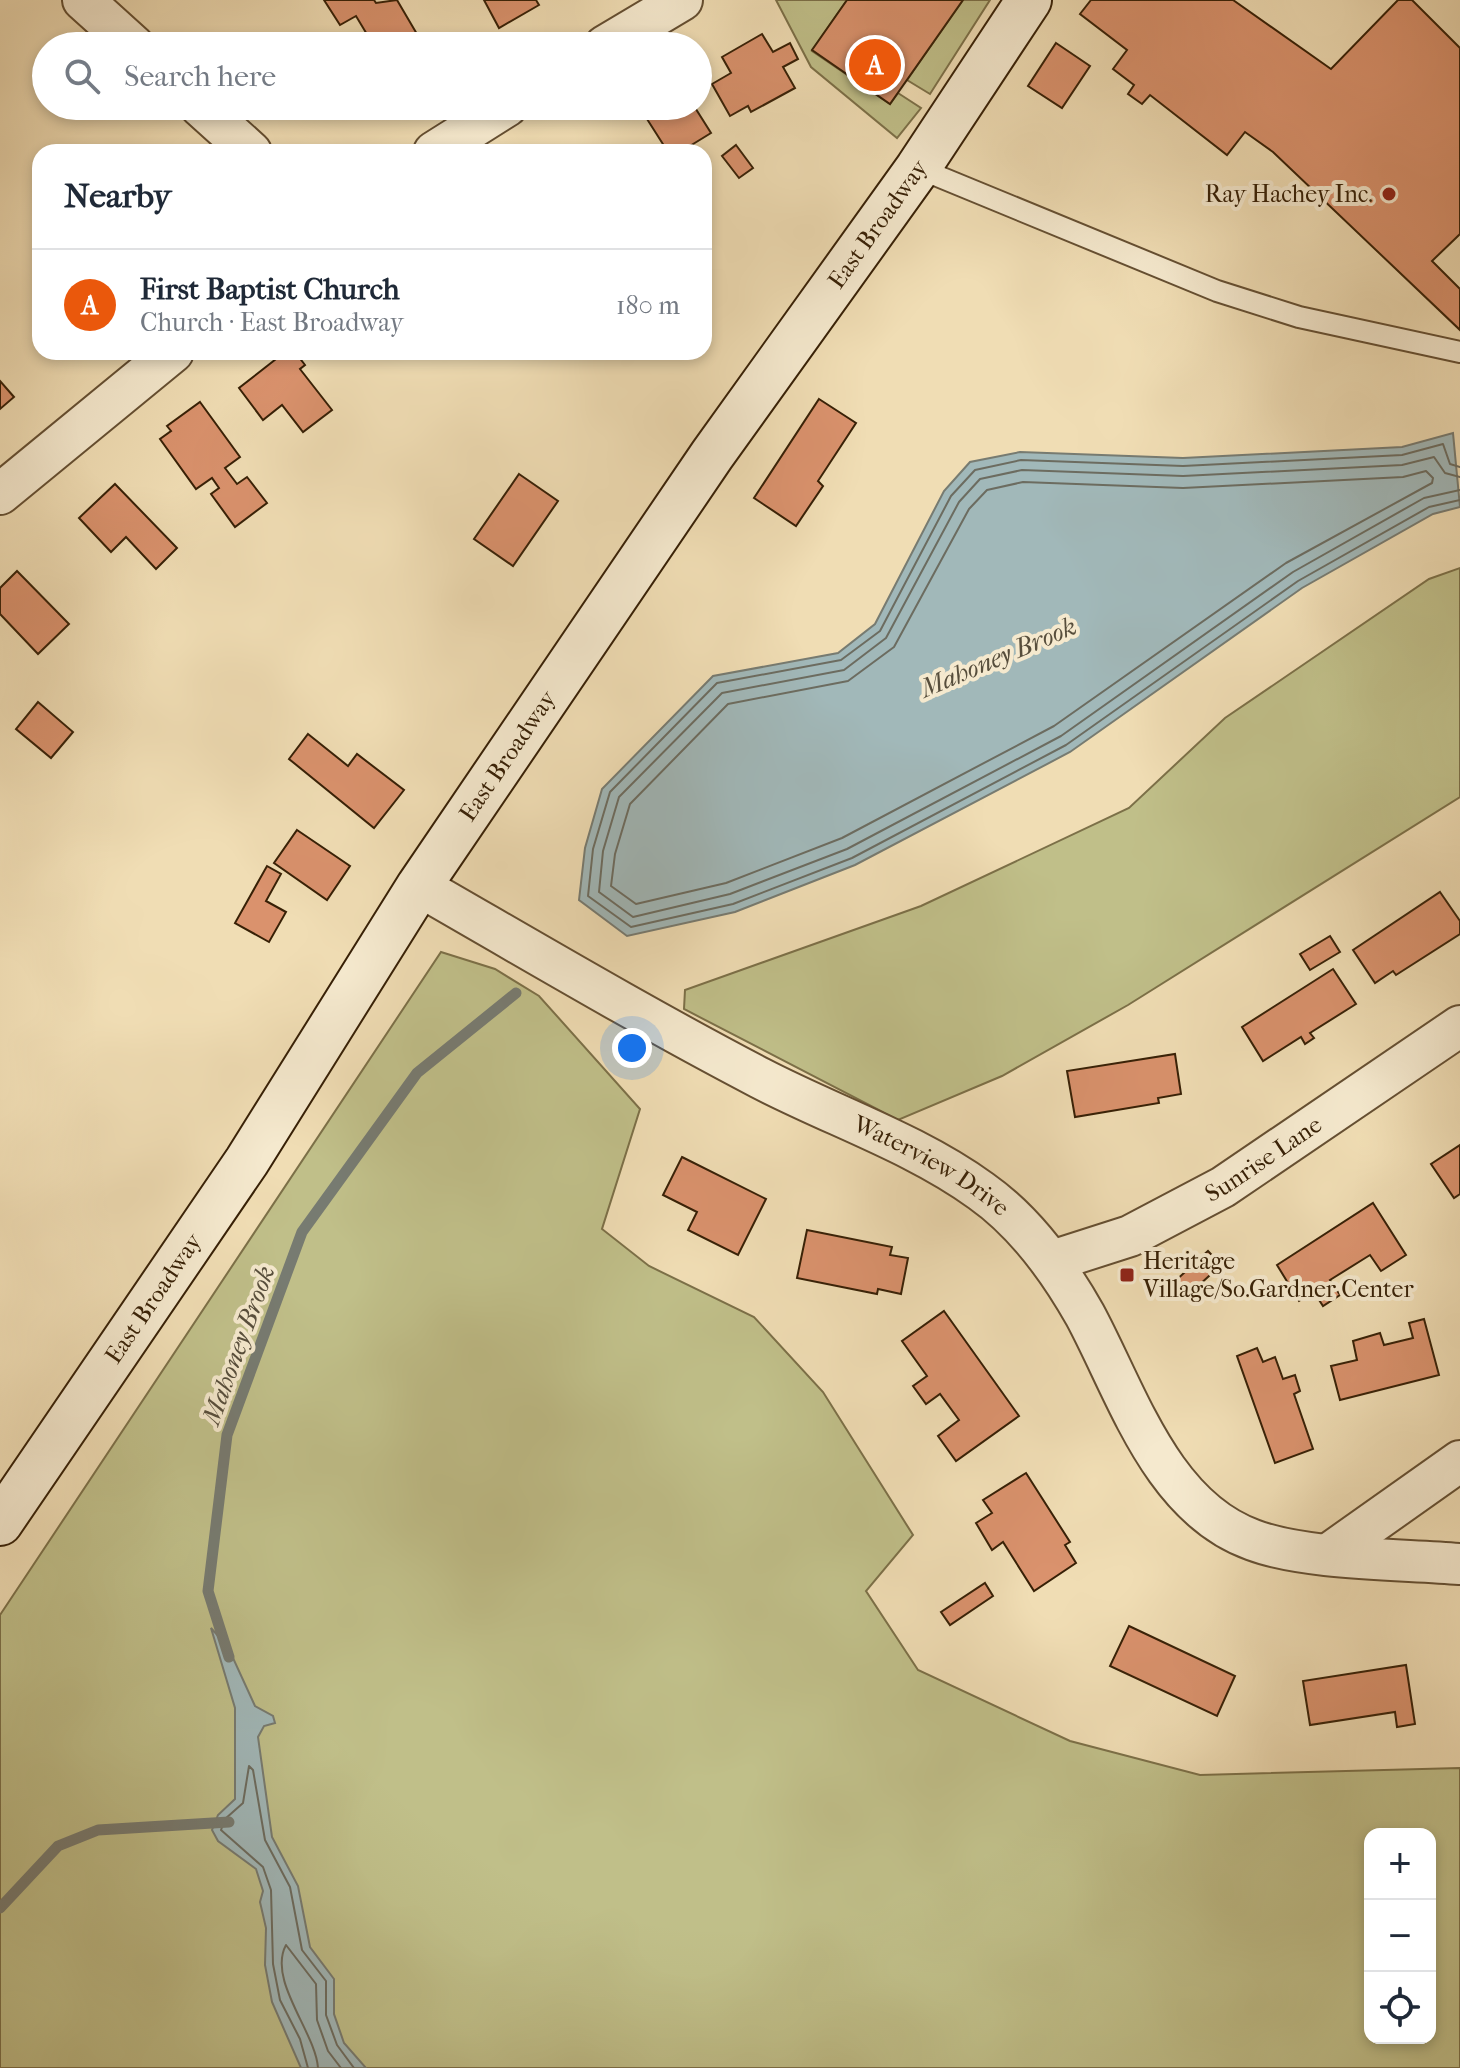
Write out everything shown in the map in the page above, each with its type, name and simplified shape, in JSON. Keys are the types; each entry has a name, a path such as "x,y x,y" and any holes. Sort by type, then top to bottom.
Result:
{"main road":[{"name":"East Broadway","path":"0,1523 247,1161 419,886 712,455 918,168 1029,0"}],"street":[{"path":"83,0 118,32"},
{"path":"628,32 682,0"},
{"path":"216,120 242,144"},
{"path":"447,144 485,120"},
{"path":"0,494 163,360"},
{"name":"Waterview Drive","path":"419,886 761,1079 961,1177 1002,1209 1052,1261 1083,1313 1145,1434 1180,1485 1205,1511 1237,1533 1279,1548 1460,1564"},
{"name":"Sunrise Lane","path":"1052,1261 1130,1236 1223,1187 1460,1026"},
{"path":"1330,1553 1460,1461"}],"lane":[{"path":"918,168 1217,291 1299,317 1460,352"}],"shaded area":[{"path":"776,0 847,0 812,51 890,104 898,93 921,108 897,138 811,67"},
{"path":"963,0 990,0 930,94 907,80"},
{"path":"1460,568 1460,797 1128,1005 1002,1076 898,1120 684,1009 685,990 921,906 1129,808 1225,718 1429,579"},
{"path":"441,952 495,969 539,996 640,1109 602,1229 649,1266 754,1317 823,1392 913,1535 866,1591 918,1670 1070,1741 1200,1775 1460,1768 1460,2068 0,2068 0,1615"}],"water":[{"path":"1453,433 1460,507 1433,514 1302,588 1070,752 855,865 735,912 627,936 579,900 585,848 602,789 713,676 838,653 875,624 944,491 970,462 1020,452 1183,458 1402,447"},
{"path":"211,1628 228,1647 255,1706 273,1716 275,1723 264,1726 258,1737 272,1837 298,1886 310,1947 334,1979 334,2014 344,2043 366,2068 301,2068 272,2002 265,1965 266,1928 260,1902 263,1891 256,1869 218,1841 212,1830 218,1815 235,1799 235,1708"}],"building":[{"path":"324,0 374,0 376,3 397,0 416,32 366,32 356,16 340,25"},
{"path":"484,0 536,0 539,5 499,28"},
{"path":"847,0 963,0 890,104 812,50"},
{"name":"Ray Hachey Inc.","path":"1091,0 1233,0 1331,69 1398,0 1412,0 1460,48 1460,234 1432,261 1460,289 1460,330 1273,152 1245,132 1227,155 1150,95 1142,104 1128,94 1134,85 1113,69 1127,50 1080,14"},
{"path":"762,34 773,52 790,43 798,59 783,67 795,88 751,112 748,106 730,116 712,84 731,73 722,57"},
{"path":"1056,43 1090,66 1062,108 1028,86"},
{"path":"648,120 703,120 711,133 693,144 663,144"},
{"path":"736,145 753,168 739,178 722,156"},
{"path":"275,360 301,360 305,365 300,369 332,410 303,432 282,405 263,420 239,388"},
{"path":"0,381 14,397 0,409"},
{"path":"819,399 856,423 818,481 823,486 796,526 754,498"},
{"path":"200,402 240,457 225,468 237,484 247,477 267,503 235,527 211,494 219,488 212,478 196,489 160,439 171,431 167,426"},
{"path":"519,474 558,501 513,566 474,539"},
{"path":"115,484 177,548 156,569 126,537 111,552 79,518"},
{"path":"17,571 69,624 38,654 0,614 0,588"},
{"path":"38,702 73,732 51,758 16,729"},
{"path":"308,734 348,766 357,754 404,790 374,828 289,759"},
{"path":"297,830 350,866 327,900 274,863"},
{"path":"267,866 281,874 266,901 286,912 269,942 235,923"},
{"path":"1440,892 1460,921 1460,934 1396,975 1393,971 1375,983 1353,950"},
{"path":"1330,936 1340,952 1310,970 1300,954"},
{"path":"1333,969 1356,1004 1310,1033 1314,1038 1305,1044 1301,1037 1263,1061 1242,1027"},
{"path":"1175,1054 1181,1094 1158,1098 1159,1103 1075,1117 1067,1071"},
{"path":"1460,1145 1460,1194 1454,1198 1431,1164"},
{"path":"682,1157 766,1199 738,1255 688,1230 697,1212 663,1195"},
{"path":"1373,1203 1406,1255 1381,1271 1370,1255 1330,1280 1340,1295 1323,1306 1314,1292 1299,1301 1277,1265"},
{"path":"807,1230 892,1247 890,1255 908,1258 901,1294 878,1289 877,1294 797,1278"},
{"path":"1208,1251 1221,1265 1186,1297 1173,1283"},
{"path":"944,1311 1019,1416 956,1461 938,1436 959,1420 940,1394 926,1404 913,1386 927,1376 902,1341"},
{"path":"1424,1319 1439,1375 1340,1400 1331,1366 1357,1360 1353,1341 1380,1333 1384,1345 1413,1338 1409,1323"},
{"path":"1257,1348 1263,1362 1275,1357 1283,1379 1295,1375 1300,1391 1294,1394 1313,1449 1275,1463 1237,1356"},
{"path":"1026,1473 1070,1542 1065,1545 1076,1563 1034,1591 1003,1542 992,1550 976,1523 992,1513 983,1500"},
{"path":"985,1583 993,1596 950,1625 941,1612"},
{"path":"1129,1626 1235,1676 1217,1716 1110,1666"},
{"path":"1406,1665 1415,1724 1397,1727 1395,1712 1310,1725 1303,1681"}],"waterway":[{"name":"Mahoney Brook","path":"229,1657 208,1591 227,1435 302,1232 417,1073 516,993"},
{"path":"0,1908 58,1846 98,1830 229,1822"}],"place":[{"name":"First Baptist Church","path":"875,65"},
{"name":"Ray Hachey Inc.","path":"1389,194"},
{"name":"Heritage Village/So.Gardner Center","path":"1127,1275"}]}
